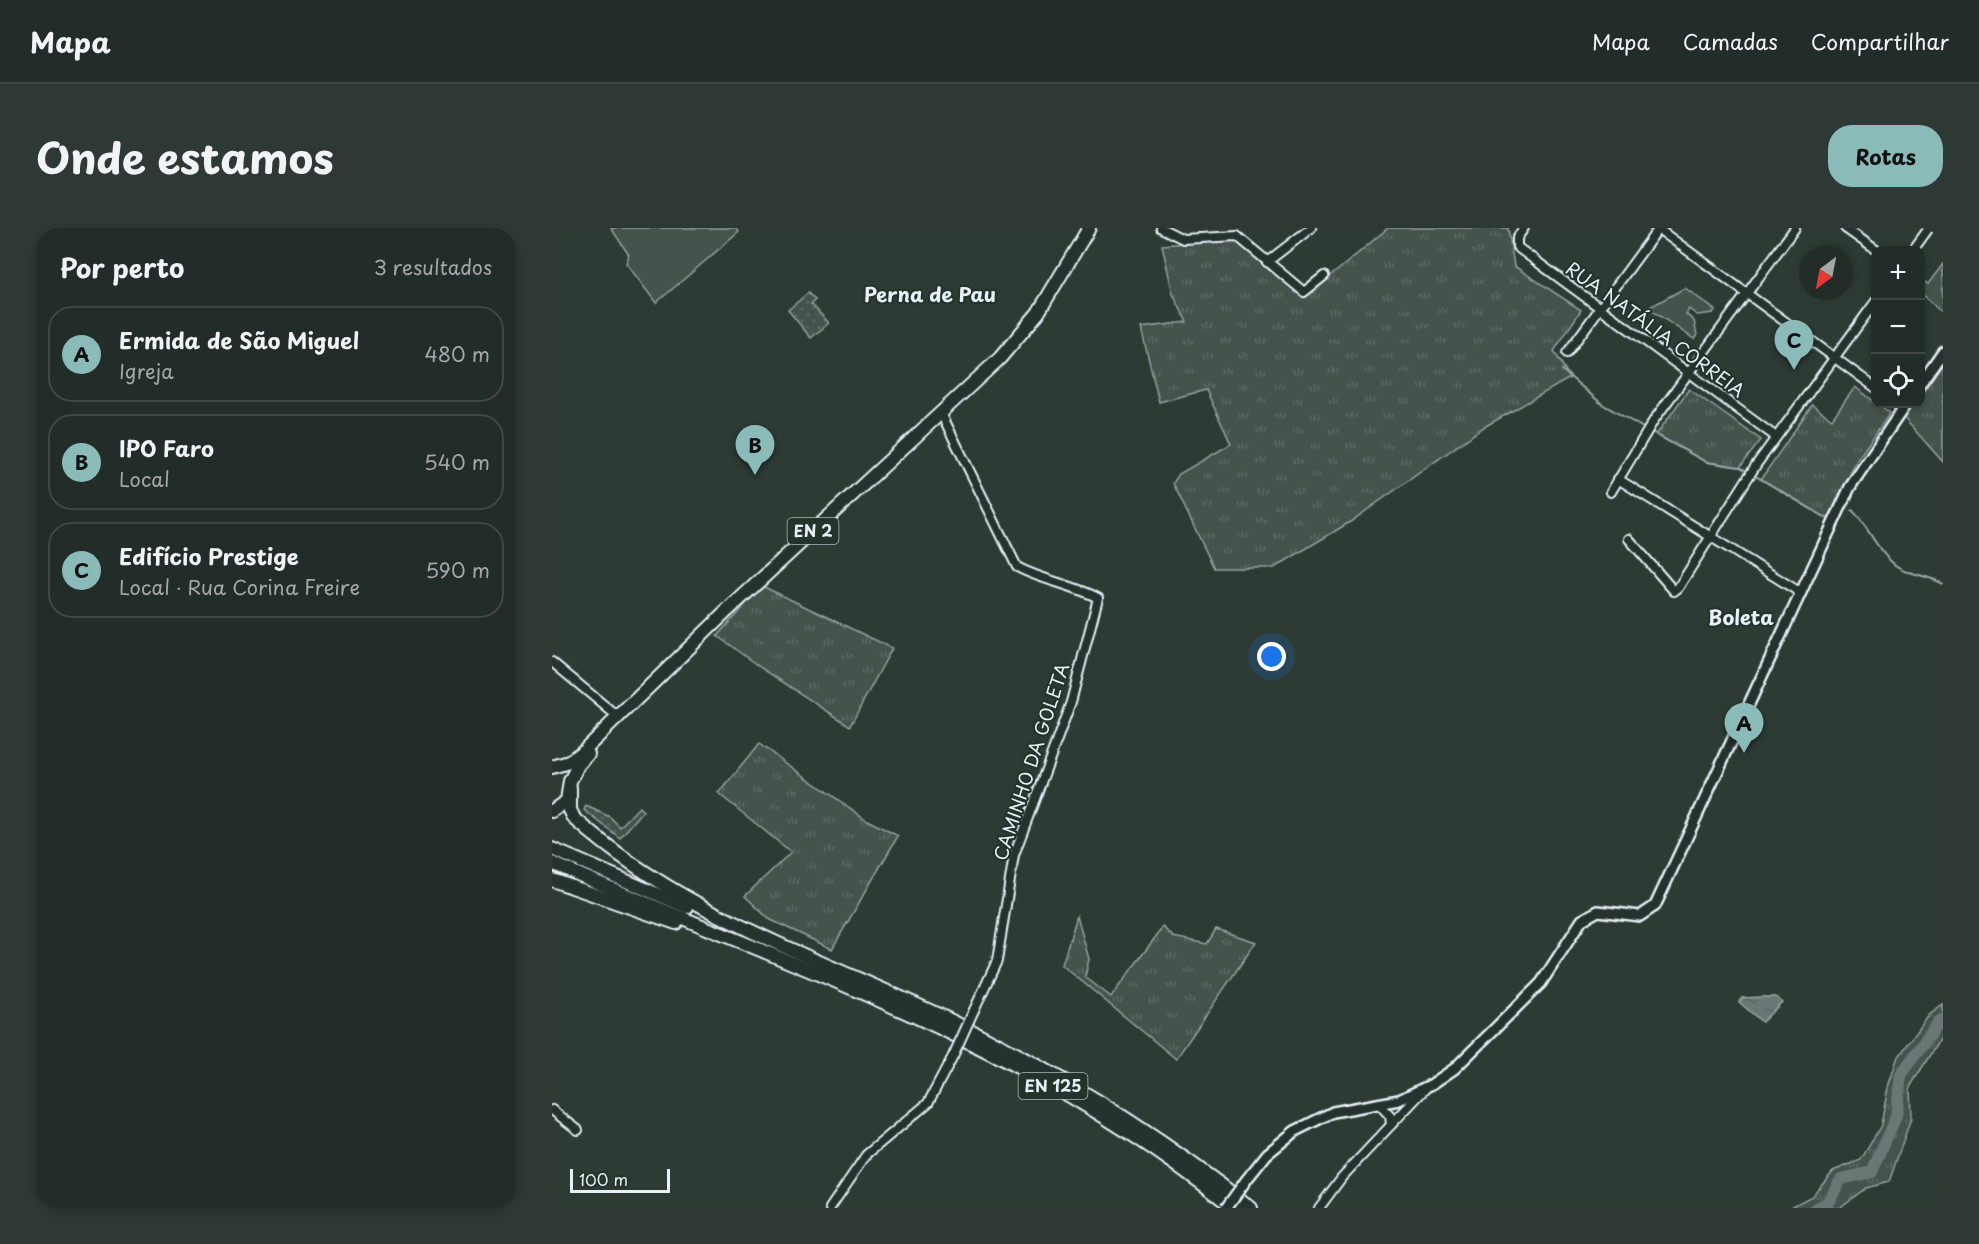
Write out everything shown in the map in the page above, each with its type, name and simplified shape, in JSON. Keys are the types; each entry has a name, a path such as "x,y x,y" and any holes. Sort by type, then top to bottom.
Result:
{"main road":[{"name":"EN 2","path":"552,767 569,762 1000,358 1038,314 1089,228"},
{"name":"EN 2","path":"552,811 563,806 578,765 655,687 699,638"},
{"name":"EN 2","path":"552,767 564,773 570,784"},
{"path":"570,784 571,815 628,863 696,906 801,954"},
{"name":"EN 125","path":"552,849 801,954 942,1017 1055,1075 1145,1130 1251,1208"},
{"name":"EN 125","path":"552,862 951,1033 1054,1087 1149,1146 1234,1208"},
{"path":"552,880 703,932 857,991"}],"street":[{"path":"1161,228 1183,239 1237,236 1304,292 1324,276"},
{"path":"1266,262 1311,228"},
{"name":"RUA NATÁLIA CORREIA","path":"1524,228 1516,238 1517,247 1776,437"},
{"path":"1567,353 1658,228 1871,385"},
{"path":"1611,492 1652,422 1795,228"},
{"path":"1845,228 1871,246"},
{"path":"1916,246 1929,228"},
{"path":"1629,538 1674,591 1754,467 1871,307"},
{"path":"1925,377 1943,351"},
{"path":"1226,1208 1267,1154 1295,1131 1333,1112 1399,1100 1454,1069 1541,983 1582,920 1598,911 1640,916 1655,906 1850,487 1900,408"},
{"name":"CAMINHO DA GOLETA","path":"830,1208 866,1155 928,1103 953,1056 997,961 1014,855 1071,702 1098,598 1086,591 1032,575 1017,567 941,413"},
{"path":"1618,479 1801,593"},
{"path":"552,662 617,716"},
{"path":"1319,1208 1342,1178 1427,1086"},
{"path":"1379,1104 1390,1116 1390,1125"},
{"path":"552,1110 578,1130"}],"green space":[{"path":"611,228 735,228 739,232 656,303 626,263 629,255"},
{"path":"1388,228 1508,228 1514,266 1581,310 1554,351 1570,378 1484,427 1350,522 1274,568 1214,568 1173,483 1179,474 1231,444 1206,390 1159,402 1141,328 1187,322 1173,294 1162,245 1234,239 1301,295 1337,271"},
{"path":"1943,264 1943,314 1925,297 1925,282 1928,284"},
{"path":"1685,288 1715,310 1713,313 1697,315 1689,309 1686,314 1694,321 1697,335 1694,339 1648,308"},
{"path":"808,293 815,300 811,304 829,323 811,338 788,310"},
{"path":"1943,363 1943,462 1904,418 1911,408 1925,408 1925,389"},
{"path":"1855,387 1871,399 1871,408 1883,408 1890,413 1857,460 1828,519 1761,479 1812,405 1832,419"},
{"path":"1689,389 1761,440 1740,467 1706,462 1656,435"},
{"path":"762,586 892,648 850,726 761,668 717,636"},
{"path":"759,744 867,820 898,836 832,949 769,919 745,896 791,852 719,794"},
{"path":"586,806 610,817 620,827 639,807 643,811 620,838 584,810"},
{"path":"1077,916 1089,959 1085,977 1111,997 1163,927 1173,937 1207,944 1216,929 1256,942 1176,1059 1062,965"},
{"path":"1943,1005 1943,1034 1910,1087 1911,1118 1889,1182 1866,1188 1839,1208 1789,1208 1812,1196 1833,1171 1861,1160 1881,1125 1888,1087 1897,1059 1929,1015"}],"water":[{"path":"1776,997 1782,1002 1762,1022 1739,1002 1742,998"}],"waterway":[{"path":"1562,370 1602,404 1645,429"},
{"path":"1650,431 1706,462 1740,467 1749,472"},
{"path":"1754,475 1828,519"},
{"path":"1852,510 1883,553 1895,565 1943,584"},
{"path":"1817,1208 1828,1202 1841,1179 1872,1172 1896,1116 1901,1075 1938,1023 1943,1020"}],"place":[{"name":"Edifício Prestige","path":"1794,370"},
{"name":"IPO Faro","path":"755,475"},
{"name":"Ermida de São Miguel","path":"1744,753"}],"district":[{"name":"Perna de Pau","path":"930,295"},
{"name":"Boleta","path":"1741,618"}]}
